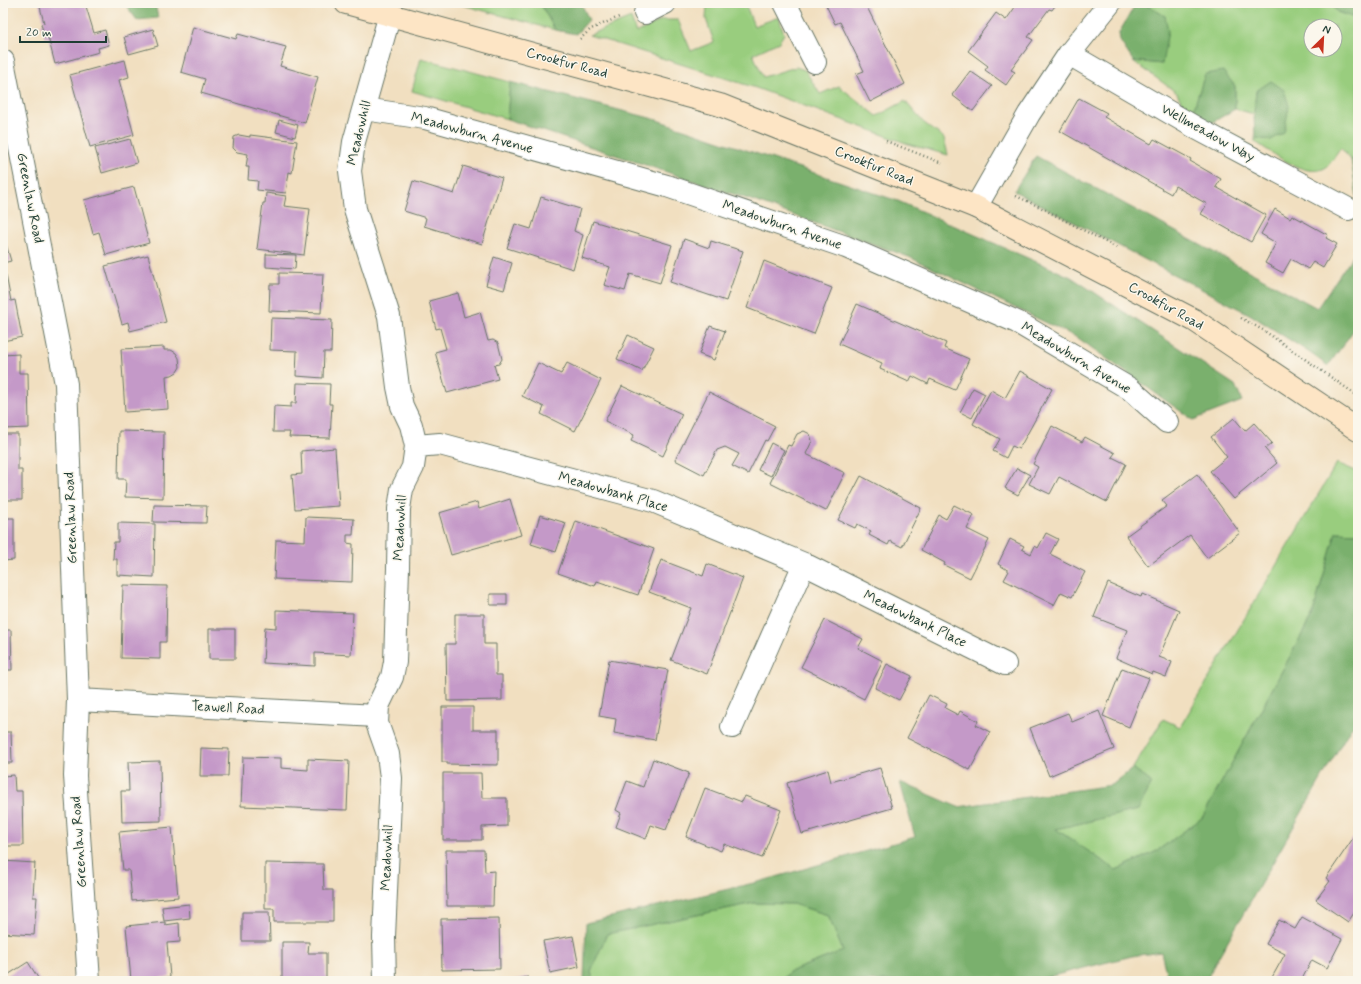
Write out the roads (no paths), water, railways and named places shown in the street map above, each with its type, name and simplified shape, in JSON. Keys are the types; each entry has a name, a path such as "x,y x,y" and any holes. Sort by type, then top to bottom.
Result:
{"street":[{"name":"Crookfur Road","path":"346,3 720,106 976,207 1194,320 1358,430"},
{"path":"645,13 665,3"},
{"path":"785,3 815,62"},
{"path":"976,207 1029,114 1069,54 1110,3"},
{"name":"Meadowhill","path":"385,981 384,937 391,778 388,754 377,723 377,716 378,706 392,677 395,662 399,509 402,489 413,467 416,446 411,425 402,406 398,387 389,316 356,209 350,171 354,142 390,14"},
{"name":"Wellmeadow Way","path":"1069,54 1198,129 1348,209"},
{"name":"Greenlaw Road","path":"3,61 66,384 78,700 74,776 89,981"},
{"name":"Meadowburn Avenue","path":"364,109 425,118 667,186 846,247 1017,322 1130,389 1167,422"},
{"name":"Meadowbank Place","path":"416,446 440,444 653,501 804,564 1005,664"},
{"path":"732,727 804,564"},
{"name":"Teawell Road","path":"78,700 377,716"}]}
